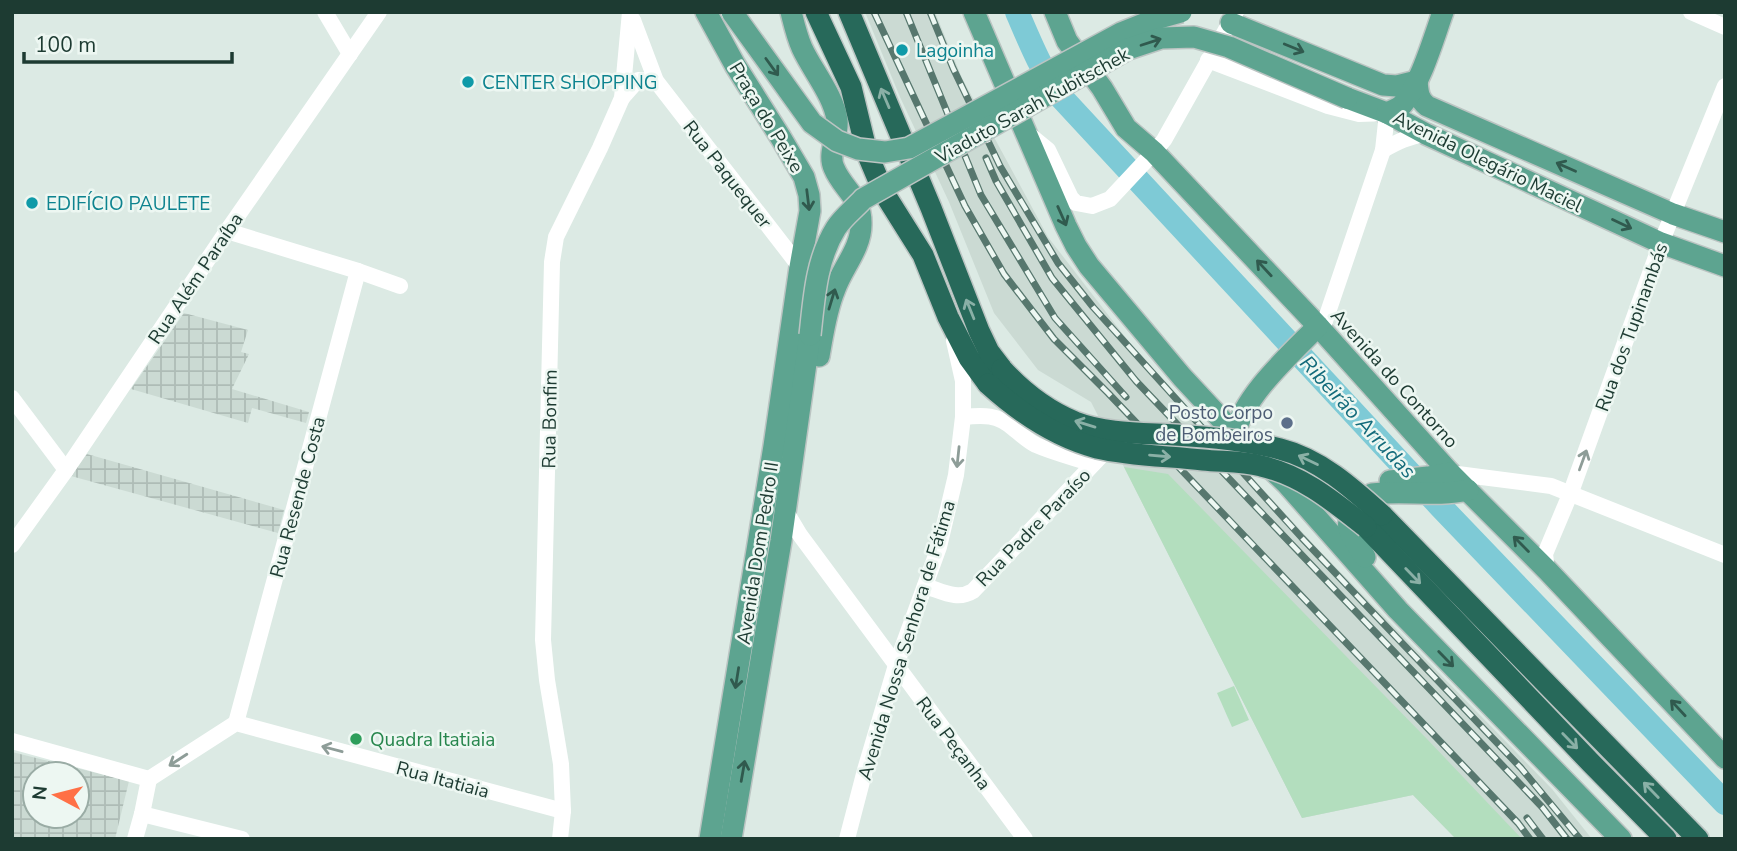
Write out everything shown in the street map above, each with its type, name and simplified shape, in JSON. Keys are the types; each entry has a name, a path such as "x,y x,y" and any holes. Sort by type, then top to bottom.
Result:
{"highway":[{"path":"816,12 850,87 867,153 884,193 923,255 948,317 969,358 1058,414 1094,428 1227,439 1281,449 1331,472 1359,494 1374,521 1591,763 1666,839"},
{"path":"849,12 989,352 995,376"},
{"path":"1374,521 1698,839"}],"main road":[{"name":"Praça do Peixe","path":"706,12 735,65 804,177 810,211 800,267"},
{"name":"Viaduto Sarah Kubitschek","path":"732,12 812,123 837,141 858,149 886,152 909,148 1121,33 1181,12"},
{"path":"791,12 803,49 837,118 831,159 840,179 852,193 862,222 860,234 835,288 826,318 816,373 797,436"},
{"path":"974,12 1076,246 1089,266 1174,367 1287,484 1398,610 1621,839"},
{"name":"Avenida do Contorno","path":"1055,12 1067,41 1102,88 1147,160 1314,328 1423,460 1457,485 1547,570 1725,758"},
{"path":"1387,113 1404,103 1417,81 1443,12"},
{"name":"Avenida Olegário Maciel","path":"1233,17 1382,85 1397,86 1417,81 1418,95 1427,106 1673,214 1725,232"},
{"name":"Viaduto Sarah Kubitschek","path":"810,335 816,285 824,251 837,226 863,199 1128,49 1161,38 1194,37 1228,47 1387,113"},
{"path":"979,111 1047,95"},
{"name":"Avenida Olegário Maciel","path":"1387,113 1426,134 1661,243 1725,266"},
{"name":"Avenida Dom Pedro II","path":"710,839 774,446 800,267"},
{"path":"1236,434 1238,420 1244,411 1269,378 1314,328"},
{"name":"Avenida Dom Pedro II","path":"731,839 797,436 810,335"},
{"path":"1398,610 1350,533 1350,517 1372,494 1423,460 1457,485"},
{"path":"1287,484 1457,485"}],"street":[{"path":"325,12 350,54"},
{"name":"Rua Além Paraíba","path":"12,545 379,12"},
{"path":"1691,12 1725,27"},
{"name":"Rua Paquequer","path":"630,13 656,81 800,267"},
{"name":"Rua Bonfim","path":"560,839 563,811 561,764 543,640 552,262 556,237 622,98 630,13"},
{"path":"1024,131 1048,150 1076,203 1092,206 1110,199 1164,140 1233,17"},
{"name":"Avenida Olegário Maciel","path":"1208,60 1328,106 1359,114 1387,113"},
{"path":"622,98 638,80 656,81"},
{"name":"Rua dos Tupinambás","path":"1547,570 1545,554 1571,492 1661,243 1725,86"},
{"path":"1314,328 1330,306 1383,150 1387,113"},
{"path":"1383,150 1401,140 1426,134"},
{"path":"227,231 400,286"},
{"name":"Rua Resende Costa","path":"236,723 358,271"},
{"name":"Avenida Nossa Senhora de Fátima","path":"847,839 896,665 939,547 956,475 963,417 963,381 948,317"},
{"path":"12,398 66,470"},
{"name":"Rua Padre Paraíso","path":"925,586 956,596 964,596 973,591 1096,461 1036,445 995,416 963,417"},
{"path":"1457,485 1551,486 1725,555"},
{"name":"Rua Peçanha","path":"785,510 800,535 1025,839"},
{"path":"135,839 149,779 236,723"},
{"name":"Rua Itatiaia","path":"236,723 563,811"},
{"path":"12,741 149,779"},
{"path":"142,814 242,839"}],"shaded area":[{"path":"865,12 935,12 962,78 1048,237 1136,351 1315,546 1552,789 1592,839 1456,839 1413,795 1302,818 1091,402 1038,370 994,313 949,202 900,97"},
{"path":"184,313 248,330 241,352 249,354 232,389 309,412 306,423 252,408 248,423 131,389"},
{"path":"87,454 284,510 278,533 71,476"},
{"path":"12,752 44,760 21,760 21,830 91,830 91,772 129,781 115,839 12,839"}],"green space":[{"path":"1124,467 1168,474 1522,839 1456,839 1413,795 1302,818"},
{"path":"1234,686 1249,720 1232,727 1217,693"}],"waterway":[{"name":"Ribeirão Arrudas","path":"1017,12 1041,66 1060,96 1441,507 1725,803"}],"railway":[{"path":"874,12 965,206 1004,274 1054,339 1518,823 1530,839"},
{"path":"906,12 981,195 1055,318 1126,397"},
{"path":"930,12 953,68 1000,166 1058,263 1093,307 1302,538 1521,768 1580,839"},
{"path":"986,158 996,181 1052,278 1136,381 1542,807 1567,839"},
{"path":"1527,818 1543,839"}],"place":[{"name":"Lagoinha","path":"902,50"},
{"name":"CENTER SHOPPING","path":"468,82"},
{"name":"EDIFÍCIO PAULETE","path":"32,203"},
{"name":"Posto Corpo de Bombeiros","path":"1287,423"},
{"name":"Quadra Itatiaia","path":"356,739"}]}
